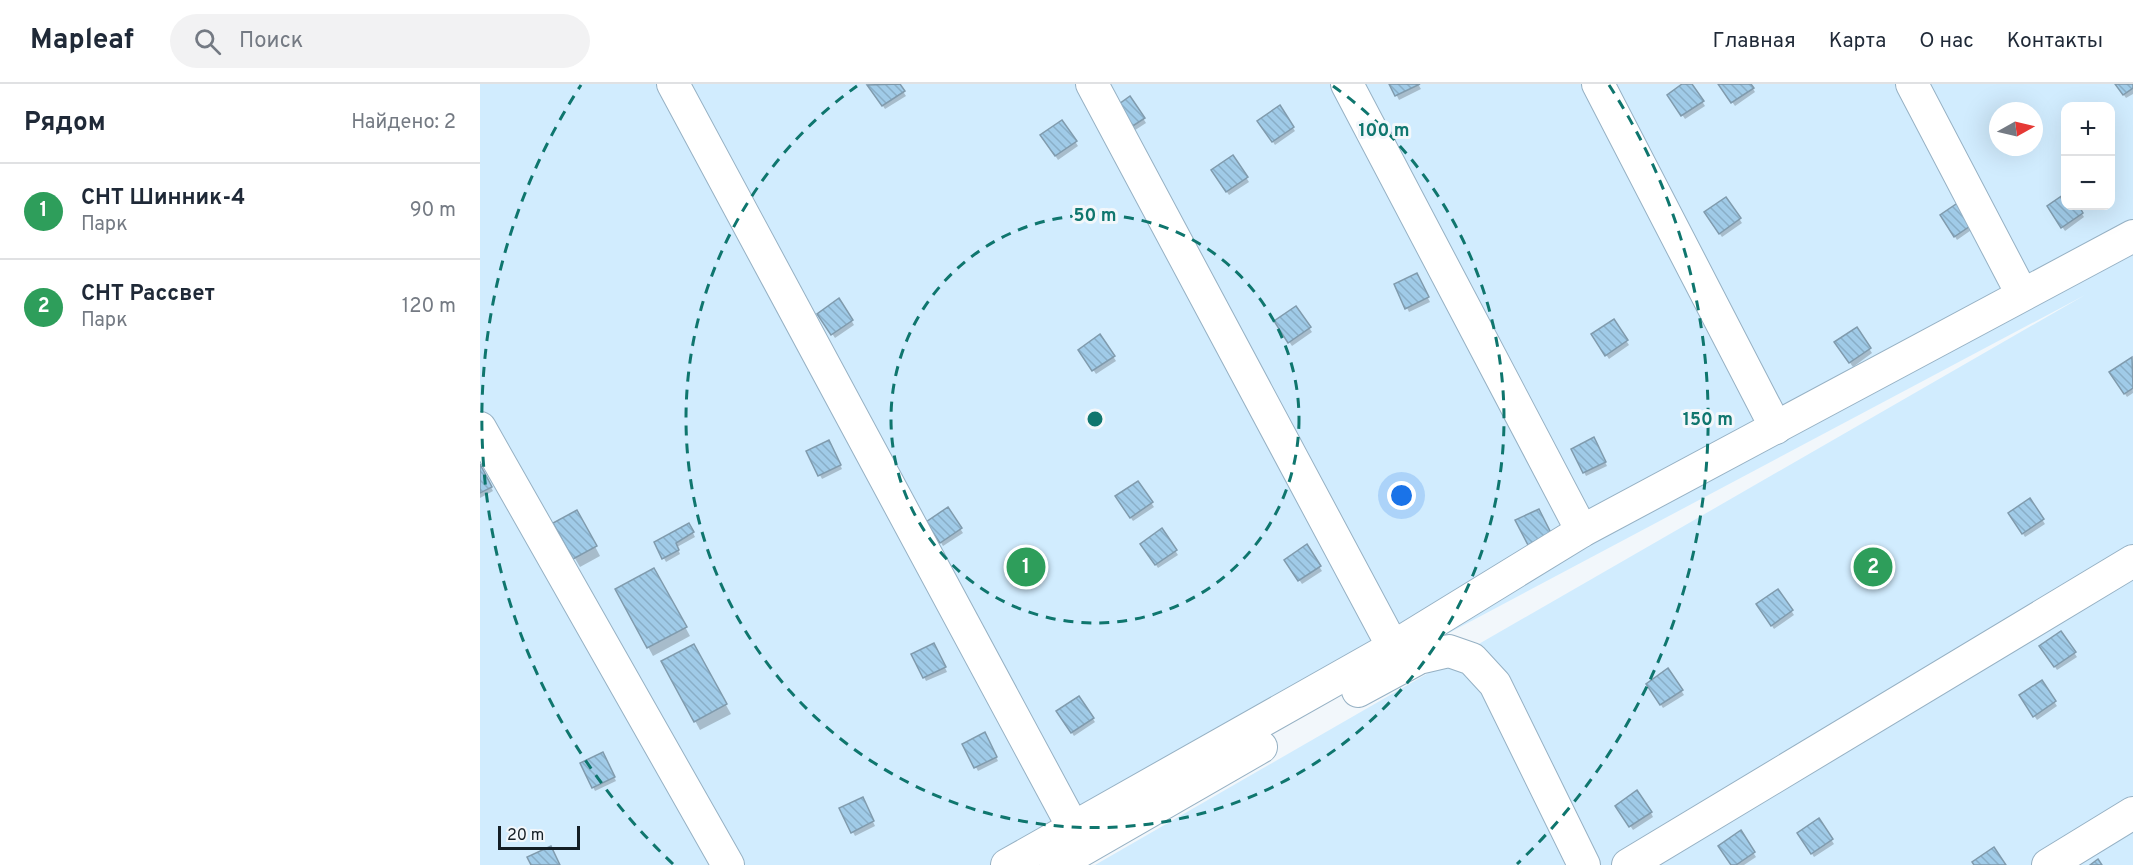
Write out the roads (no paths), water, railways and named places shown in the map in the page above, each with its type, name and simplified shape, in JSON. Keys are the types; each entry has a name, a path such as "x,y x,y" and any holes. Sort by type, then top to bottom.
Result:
{"lane":[{"path":"673,84 1086,847"},
{"path":"1092,84 1393,647"},
{"path":"1347,84 1582,531"},
{"path":"1598,84 1776,428"},
{"path":"1912,84 2022,294"},
{"path":"1006,865 1086,847 1393,647 1582,531 2133,236"},
{"path":"480,428 728,865"},
{"path":"1628,865 2133,561"},
{"path":"1056,865 1353,693 1419,658 1449,651 1472,659 1495,684 1584,865"},
{"path":"2048,865 2133,813"}],"place":[{"name":"СНТ Шинник-4","path":"1026,567"},
{"name":"СНТ Рассвет","path":"1873,567"}]}
